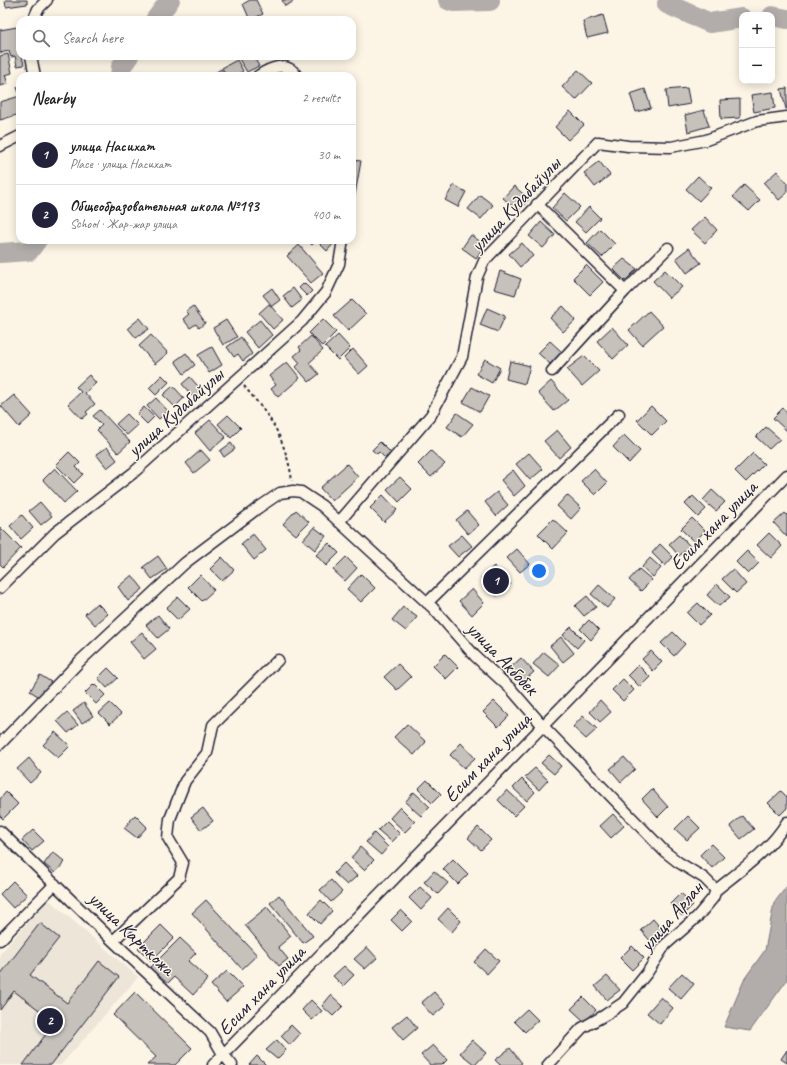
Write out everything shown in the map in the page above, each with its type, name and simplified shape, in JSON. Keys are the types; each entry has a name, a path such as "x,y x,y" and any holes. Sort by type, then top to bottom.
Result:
{"street":[{"path":"35,16 47,0"},
{"path":"32,60 33,72"},
{"path":"265,72 278,66 288,68 292,72"},
{"name":"улица Кудабайулы","path":"339,522 431,415 462,357 476,277 484,261 598,142 628,146 672,147 706,140 757,121 787,117"},
{"path":"0,146 16,138"},
{"path":"537,204 625,291"},
{"name":"улица Кудабайулы","path":"0,588 55,533 133,473 302,321 326,292 338,264 342,244"},
{"path":"552,371 625,291 668,248"},
{"path":"427,603 619,414"},
{"name":"Есим хана улица","path":"213,1065 787,475"},
{"path":"0,744 81,660 185,563 280,493 293,491"},
{"name":"улица Акбобек","path":"293,491 301,492 322,506 427,603 475,656 511,689 543,726 664,851 678,862 704,878 716,890"},
{"path":"113,941 179,878 183,864 168,838 170,819 185,781 207,753 213,725 278,660"},
{"name":"улица Арлан","path":"548,1065 582,1028 623,1003 647,973 665,945 697,917 713,898 716,890 768,846 787,822"},
{"name":"улица Карткожа","path":"0,831 113,941 210,1032 223,1054 232,1065"},
{"path":"0,940 55,884"}],"path":[{"path":"239,379 273,424 291,471 293,491"}],"shaded area":[{"path":"787,886 787,980 750,1031 724,1027 745,978 765,950 774,903"},
{"path":"48,899 138,977 61,1065 0,1065 0,954"}],"building":[{"path":"5,0 27,0 27,4 6,7"},
{"path":"250,0 256,0 263,14 259,16 248,16 243,4"},
{"path":"282,0 291,0 293,2 285,6"},
{"path":"603,15 608,33 587,38 583,21"},
{"path":"16,27 16,60 23,60 24,65 17,66 15,56 11,57 9,51 0,53 0,30"},
{"path":"8,54 12,73 5,75 8,84 0,86 0,56"},
{"path":"237,60 243,71 224,72 222,68"},
{"path":"240,60 255,60 259,66 247,72"},
{"path":"578,70 592,83 576,100 562,87"},
{"path":"687,88 690,104 668,108 666,90"},
{"path":"787,88 787,109 786,109 781,89"},
{"path":"645,89 651,108 636,112 630,94"},
{"path":"773,92 775,108 754,112 751,95"},
{"path":"16,97 16,115 0,120 0,102"},
{"path":"740,99 740,118 721,119 720,100"},
{"path":"704,110 709,126 688,132 685,115"},
{"path":"570,111 584,125 568,140 555,127"},
{"path":"356,160 361,161 356,189"},
{"path":"599,161 610,175 595,187 584,173"},
{"path":"777,171 787,183 787,193 779,200 764,183"},
{"path":"698,176 711,188 699,201 686,189"},
{"path":"454,185 466,192 458,207 445,200"},
{"path":"744,185 760,200 749,211 733,197"},
{"path":"514,186 529,199 518,211 503,198"},
{"path":"565,193 580,207 566,221 552,208"},
{"path":"480,195 493,205 481,219 468,209"},
{"path":"589,207 600,218 586,232 575,222"},
{"path":"705,217 717,230 705,243 691,230"},
{"path":"541,222 555,235 543,248 529,236"},
{"path":"600,229 615,244 602,257 587,243"},
{"path":"471,235 485,245 476,258 462,248"},
{"path":"522,243 533,256 520,267 509,254"},
{"path":"320,244 333,244 327,251"},
{"path":"299,245 323,273 311,283 287,256"},
{"path":"689,248 701,263 687,273 676,258"},
{"path":"624,259 637,269 625,281 613,269"},
{"path":"586,265 603,282 590,295 573,278"},
{"path":"665,270 682,287 669,298 653,281"},
{"path":"500,271 521,279 515,295 494,289"},
{"path":"304,283 312,291 307,296 299,288"},
{"path":"272,288 280,300 272,306 263,295"},
{"path":"293,288 302,300 292,308 283,296"},
{"path":"352,300 366,314 348,331 334,316"},
{"path":"269,304 283,320 273,329 259,313"},
{"path":"193,306 205,323 199,328 196,324 190,328 183,319 189,314 186,311"},
{"path":"563,306 576,320 563,332 550,318"},
{"path":"487,308 505,316 498,332 480,325"},
{"path":"649,311 663,326 642,345 629,330"},
{"path":"140,318 149,329 136,338 128,328"},
{"path":"323,319 336,332 322,346 309,333"},
{"path":"226,320 237,337 223,345 213,328"},
{"path":"260,320 272,335 258,348 245,332"},
{"path":"612,327 628,345 613,359 597,341"},
{"path":"151,335 168,353 155,364 139,346"},
{"path":"338,335 350,348 338,360 325,347"},
{"path":"311,336 323,350 309,363 319,374 309,382 296,367 300,363 294,356 301,350 299,347"},
{"path":"241,337 252,354 243,361 238,354 234,357 227,347"},
{"path":"550,341 562,352 550,364 538,353"},
{"path":"212,347 222,365 209,373 198,355"},
{"path":"353,349 368,366 359,374 344,358"},
{"path":"186,353 195,365 184,374 175,361"},
{"path":"584,356 599,371 582,386 567,369"},
{"path":"485,359 500,368 492,383 476,374"},
{"path":"510,361 530,366 525,384 506,379"},
{"path":"287,362 300,378 278,397 271,389 276,385 269,376"},
{"path":"89,375 96,383 85,393 95,404 86,412 88,414 82,419 68,404 81,392 76,387"},
{"path":"162,375 169,382 156,395 149,388"},
{"path":"190,377 203,392 195,399 182,384"},
{"path":"551,381 568,400 554,411 538,393"},
{"path":"173,386 184,398 175,407 163,395"},
{"path":"472,387 489,396 480,412 463,402"},
{"path":"14,395 32,415 19,427 1,406"},
{"path":"156,398 168,411 159,419 147,406"},
{"path":"651,406 666,421 652,435 637,420"},
{"path":"144,407 154,417 147,424 137,414"},
{"path":"783,408 787,413 787,431 773,418"},
{"path":"100,410 130,442 118,453 97,430 102,425 93,416"},
{"path":"457,413 473,424 462,437 447,427"},
{"path":"127,414 138,425 127,435 116,424"},
{"path":"228,415 241,428 231,438 218,424"},
{"path":"210,420 226,437 210,451 195,433"},
{"path":"766,427 780,439 769,449 756,437"},
{"path":"557,430 571,447 559,458 544,441"},
{"path":"624,435 640,451 629,463 613,447"},
{"path":"380,442 391,453 385,458 379,452 377,454 372,450"},
{"path":"231,443 235,449 224,457 220,451"},
{"path":"107,447 117,460 107,468 96,454"},
{"path":"201,450 210,460 194,473 186,463"},
{"path":"431,451 445,464 431,477 418,464"},
{"path":"69,452 80,463 76,467 83,474 74,483 56,465"},
{"path":"529,453 543,469 530,480 516,464"},
{"path":"753,453 764,464 746,482 735,471"},
{"path":"347,464 358,477 332,501 320,488"},
{"path":"55,468 77,491 64,503 43,480"},
{"path":"594,469 607,483 595,495 581,481"},
{"path":"513,470 525,486 514,496 501,480"},
{"path":"400,477 412,489 399,502 387,489"},
{"path":"712,490 725,502 716,511 703,500"},
{"path":"497,492 508,505 496,516 485,502"},
{"path":"383,495 397,510 384,522 370,508"},
{"path":"567,495 581,508 571,519 557,506"},
{"path":"693,496 706,509 698,517 685,504"},
{"path":"40,502 52,516 41,525 29,511"},
{"path":"296,510 309,522 296,535 283,524"},
{"path":"467,511 479,525 468,534 456,520"},
{"path":"785,513 787,515 787,537 774,523"},
{"path":"22,515 33,528 21,539 10,526"},
{"path":"692,518 705,531 694,542 681,529"},
{"path":"553,519 568,533 553,549 538,534"},
{"path":"0,527 21,548 3,567 0,564"},
{"path":"314,527 326,536 315,550 303,540"},
{"path":"769,533 782,546 771,558 757,545"},
{"path":"253,534 266,550 254,560 241,544"},
{"path":"462,535 472,546 458,557 448,546"},
{"path":"679,535 690,546 679,556 669,544"},
{"path":"329,543 339,553 326,566 316,555"},
{"path":"660,544 673,557 665,566 652,553"},
{"path":"517,549 530,564 520,572 507,558"},
{"path":"747,551 759,563 748,574 736,562"},
{"path":"158,556 167,569 152,579 143,567"},
{"path":"222,557 234,570 222,581 210,569"},
{"path":"346,557 357,568 345,581 333,570"},
{"path":"650,558 661,568 653,577 642,567"},
{"path":"494,566 511,584 497,596 481,578"},
{"path":"639,569 652,580 641,591 629,580"},
{"path":"733,569 746,584 736,593 722,579"},
{"path":"361,574 375,588 361,602 347,589"},
{"path":"132,575 143,589 128,601 118,587"},
{"path":"200,575 214,590 202,601 188,587"},
{"path":"717,584 730,597 719,606 707,595"},
{"path":"599,585 615,599 607,608 591,594"},
{"path":"472,589 484,603 472,615 459,601"},
{"path":"587,596 596,607 584,616 575,606"},
{"path":"178,597 190,609 178,620 166,608"},
{"path":"97,603 108,614 95,625 85,614"},
{"path":"698,603 710,615 699,625 687,613"},
{"path":"403,607 417,617 406,631 392,620"},
{"path":"158,615 169,629 158,638 146,625"},
{"path":"589,620 599,630 591,640 580,629"},
{"path":"571,627 584,640 577,648 563,635"},
{"path":"142,632 156,649 144,659 130,642"},
{"path":"673,632 685,644 674,656 661,643"},
{"path":"561,637 574,653 563,662 550,646"},
{"path":"651,651 662,662 653,671 642,659"},
{"path":"544,652 560,665 549,677 533,664"},
{"path":"445,654 458,667 446,679 433,666"},
{"path":"521,658 534,672 522,682 509,669"},
{"path":"398,664 411,677 397,690 384,677"},
{"path":"638,665 650,677 640,687 628,675"},
{"path":"108,668 118,678 107,688 98,678"},
{"path":"40,675 51,682 41,698 30,691"},
{"path":"623,679 634,690 623,701 612,690"},
{"path":"94,684 105,695 96,704 85,693"},
{"path":"600,700 611,712 600,722 590,712"},
{"path":"494,701 509,716 498,727 483,712"},
{"path":"84,703 93,716 82,723 73,711"},
{"path":"110,703 121,714 110,724 99,713"},
{"path":"67,712 78,725 68,733 57,721"},
{"path":"583,716 597,729 586,739 573,727"},
{"path":"407,724 426,742 414,755 394,737"},
{"path":"55,732 70,746 58,758 43,745"},
{"path":"461,743 475,758 464,768 450,755"},
{"path":"549,755 561,766 554,774 541,763"},
{"path":"624,757 635,769 621,782 610,769"},
{"path":"29,758 41,773 30,783 17,769"},
{"path":"535,768 548,780 539,790 525,777"},
{"path":"522,779 535,792 527,801 513,788"},
{"path":"427,780 441,794 432,803 418,789"},
{"path":"652,789 668,807 658,817 642,799"},
{"path":"507,790 524,806 514,816 498,800"},
{"path":"781,791 787,797 787,808 780,815 768,803"},
{"path":"6,792 18,804 3,819 0,816 0,799"},
{"path":"414,792 430,807 421,816 405,802"},
{"path":"400,807 415,822 405,832 390,818"},
{"path":"203,808 213,821 201,830 191,817"},
{"path":"613,814 624,826 611,838 600,826"},
{"path":"135,815 147,827 137,838 124,828"},
{"path":"688,816 700,828 687,840 675,829"},
{"path":"742,816 754,829 741,839 730,826"},
{"path":"387,821 400,834 392,842 378,830"},
{"path":"478,827 491,840 481,850 468,838"},
{"path":"33,830 44,841 32,851 22,840"},
{"path":"374,833 388,847 381,855 366,842"},
{"path":"711,844 724,857 712,868 700,855"},
{"path":"360,847 374,860 364,870 351,858"},
{"path":"53,852 65,862 55,873 44,864"},
{"path":"453,859 468,874 458,884 443,869"},
{"path":"344,863 357,876 347,885 334,873"},
{"path":"434,871 448,883 438,894 424,882"},
{"path":"331,880 342,892 331,902 320,890"},
{"path":"13,881 27,895 13,908 0,894"},
{"path":"420,887 432,898 421,910 409,898"},
{"path":"681,893 693,905 682,916 670,904"},
{"path":"279,895 313,936 303,943 270,903"},
{"path":"206,900 257,955 242,969 192,913"},
{"path":"321,900 332,911 320,924 309,913"},
{"path":"267,907 291,936 278,947 288,959 279,966 245,925"},
{"path":"448,908 461,921 452,932 438,919"},
{"path":"401,910 412,921 402,931 391,920"},
{"path":"653,919 664,932 652,943 641,930"},
{"path":"40,923 59,938 30,975 67,1003 99,961 119,977 51,1065 23,1065 55,1022 14,991 0,1010 0,975"},
{"path":"161,925 174,938 151,961 138,948"},
{"path":"180,938 196,953 188,961 208,979 193,995 174,977 167,984 150,968"},
{"path":"632,946 644,958 632,970 620,958"},
{"path":"367,947 377,958 365,969 354,959"},
{"path":"486,949 499,961 487,974 474,962"},
{"path":"344,966 354,975 343,986 333,976"},
{"path":"227,971 243,987 226,1002 211,985"},
{"path":"682,973 694,984 681,999 668,988"},
{"path":"607,976 620,990 607,1000 595,986"},
{"path":"135,992 192,1048 175,1065 147,1065 156,1057 113,1015"},
{"path":"434,992 446,1005 433,1016 421,1003"},
{"path":"331,995 343,1006 333,1016 322,1006"},
{"path":"583,997 596,1010 585,1022 571,1009"},
{"path":"661,997 673,1008 660,1024 647,1013"},
{"path":"311,1000 322,1011 312,1020 302,1010"},
{"path":"527,1009 538,1020 525,1032 514,1021"},
{"path":"407,1015 417,1028 403,1040 392,1027"},
{"path":"291,1025 300,1034 290,1045 281,1036"},
{"path":"277,1040 286,1050 277,1059 266,1050"},
{"path":"472,1040 486,1053 475,1065 460,1053"},
{"path":"433,1045 447,1060 442,1065 430,1065 421,1055"},
{"path":"510,1048 522,1063 519,1065 500,1065 495,1060"},
{"path":"787,1050 787,1063 781,1059"},
{"path":"257,1056 266,1065 249,1065"}],"waterway":[{"path":"158,16 170,0"},
{"path":"448,0 453,2 490,0"},
{"path":"668,0 667,4 710,23 739,18"},
{"path":"775,17 787,19"},
{"path":"120,72 121,67 126,60"},
{"path":"0,253 29,251 34,244"}],"place":[{"name":"улица Насихат","path":"496,581"},
{"name":"Общеобразовательная школа №193","path":"50,1021"}]}
